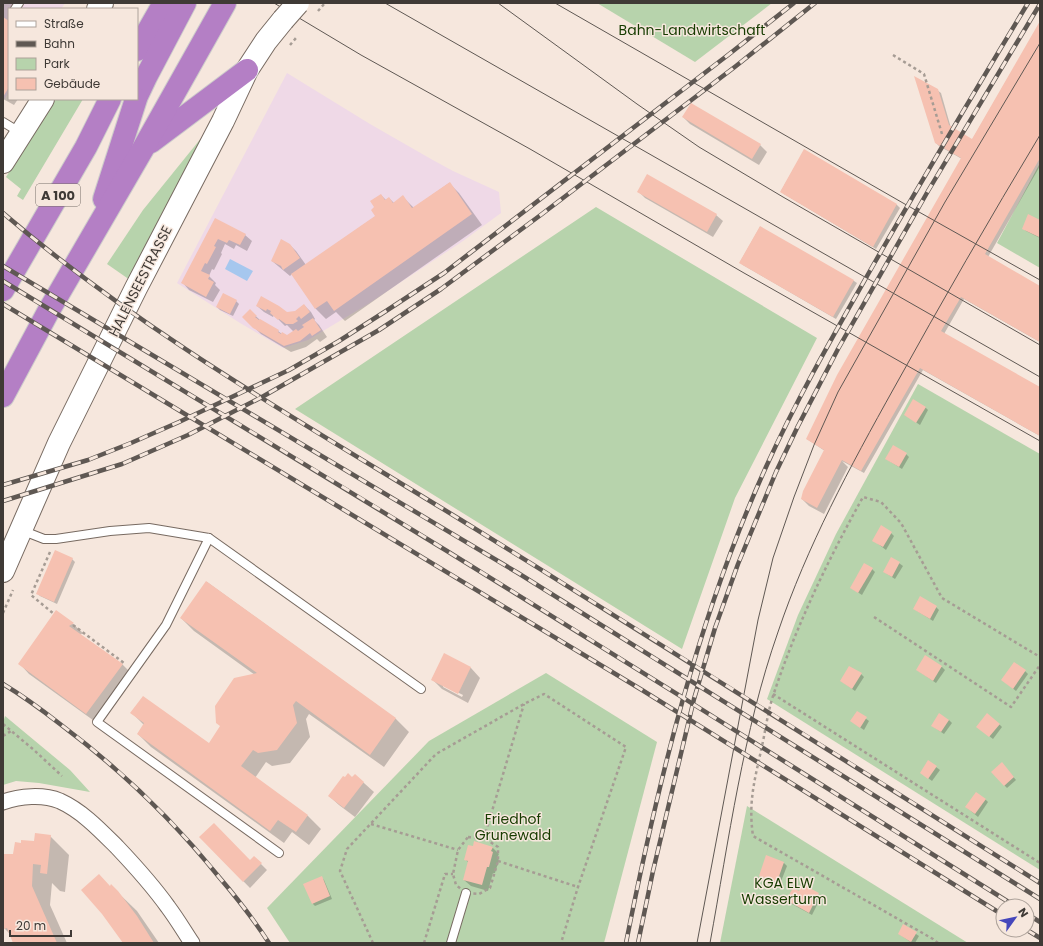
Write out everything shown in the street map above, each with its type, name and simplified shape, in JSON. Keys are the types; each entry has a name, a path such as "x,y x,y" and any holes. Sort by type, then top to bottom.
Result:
{"highway":[{"path":"138,48 164,3"},
{"path":"138,94 185,3"},
{"name":"A 100","path":"3,396 48,312 144,147 225,3"},
{"path":"144,147 247,70"},
{"name":"A 100","path":"3,290 86,147 110,100"},
{"name":"A 100","path":"90,240 136,100"}],"main road":[{"name":"HALENSEESTRASSE","path":"3,571 59,443 136,288 223,121 247,70 266,41 282,20 298,3"},
{"path":"3,162 41,100"}],"street":[{"path":"8,801 37,797 57,800 77,810 105,835 144,876 169,908 192,943"}],"lane":[{"path":"3,122 22,133"},
{"path":"21,529 44,539 56,539 110,531 148,528 209,538 421,689"},
{"path":"209,538 166,625 97,722 279,853"},
{"path":"451,943 466,893"}],"path":[{"path":"893,55 924,74 942,134"},
{"path":"938,943 753,836 751,823 751,794 774,694 802,618 839,540 863,497 881,502 901,523 942,598 1040,657"},
{"path":"54,614 31,595 56,539"},
{"path":"874,616 1011,707 1040,665"},
{"path":"73,625 134,670"},
{"path":"373,943 340,871 347,849 436,754 542,694 547,695 626,747 578,887 561,943"},
{"path":"774,694 1040,863"},
{"path":"484,838 524,704"},
{"path":"3,724 62,776"},
{"path":"3,736 11,731"},
{"path":"371,824 458,850"},
{"path":"468,837 484,838 498,846 498,861 490,888 479,894 466,893 456,885 452,874 458,850 468,837"},
{"path":"498,861 578,887"},
{"path":"424,943 444,874 452,874"}],"shaded area":[{"path":"3,3 65,3 62,8 8,8 8,94 3,101"},
{"path":"287,73 370,124 431,159 499,192 501,213 463,241 368,304 308,340 283,348 177,283"}],"green space":[{"name":"Bahn-Landwirtschaft","path":"597,3 772,3 695,62"},
{"path":"55,100 82,100 23,200 17,196 21,189 6,177"},
{"path":"202,137 204,138 130,280 107,264 143,210"},
{"path":"1040,163 1040,268 997,243"},
{"path":"596,207 817,338 735,498 682,649 295,409"},
{"path":"918,384 1040,454 1040,870 767,699 798,615 836,534"},
{"name":"Friedhof Grunewald","path":"546,673 657,742 604,943 290,943 267,908 429,741"},
{"path":"5,716 70,770 90,792 39,783 16,781 3,785 3,723"},
{"name":"KGA ELW Wasserturm","path":"747,806 968,943 720,943"}],"water":[{"path":"230,259 253,271 247,281 225,269"}],"building":[{"path":"3,17 8,20 8,89 3,97"},
{"path":"1040,21 1040,158 985,254 1040,286 1040,342 961,297 941,331 1040,387 1040,436 920,368 861,471 842,460 817,508 801,499 803,491 824,450 806,439 837,375 961,158 935,143 914,76 938,89 949,125 972,139"},
{"path":"691,103 761,144 752,159 682,117"},
{"path":"804,149 897,204 873,247 780,192"},
{"path":"647,174 717,214 707,232 637,192"},
{"path":"450,182 472,214 334,311 327,301 315,309 291,274 375,216 371,210 374,207 370,201 381,194 385,200 389,197 393,203 403,195 412,208"},
{"path":"1028,214 1040,220 1039,237 1022,229"},
{"path":"215,218 246,234 240,245 229,240 227,243 218,239 214,246 216,247 207,264 205,263 201,271 210,275 208,279 214,282 206,297 181,283"},
{"path":"760,226 854,280 833,317 739,263"},
{"path":"281,239 290,244 300,258 283,270 281,266 271,261"},
{"path":"223,293 237,300 230,314 216,307"},
{"path":"261,296 287,312 295,311 304,304 310,312 301,319 299,316 296,319 298,321 293,324 286,324 279,319 278,320 270,313 271,311 267,309 266,311 256,306"},
{"path":"250,309 257,316 255,317 279,330 278,332 281,334 282,332 287,335 296,329 298,331 304,327 302,325 313,318 321,330 312,336 310,333 300,341 284,346 253,328 242,317"},
{"path":"913,399 926,407 916,423 904,415"},
{"path":"893,445 907,453 899,467 885,459"},
{"path":"881,525 892,532 883,547 872,541"},
{"path":"55,550 73,558 54,602 36,594"},
{"path":"891,557 900,562 892,577 883,572"},
{"path":"864,563 873,568 858,593 850,588"},
{"path":"206,581 396,718 370,755 296,701 293,705 297,723 277,750 258,753 253,750 241,766 308,815 296,832 278,820 270,831 137,734 144,723 130,713 143,696 209,743 220,726 216,723 215,706 234,678 257,673 180,618"},
{"path":"920,596 937,606 930,619 913,609"},
{"path":"56,610 74,623 69,626 123,664 86,714 18,664"},
{"path":"444,653 471,667 458,694 431,680"},
{"path":"925,655 942,666 933,681 916,670"},
{"path":"1014,662 1026,670 1013,689 1001,680"},
{"path":"849,666 862,673 852,689 840,681"},
{"path":"857,711 867,717 860,728 850,721"},
{"path":"939,713 949,720 941,732 931,726"},
{"path":"987,713 1000,724 989,737 976,727"},
{"path":"928,760 937,766 928,779 920,773"},
{"path":"1002,762 1014,777 1004,786 991,772"},
{"path":"348,773 352,777 355,774 364,782 344,808 328,796 343,776 345,777"},
{"path":"976,792 986,799 975,814 965,807"},
{"path":"214,823 250,860 254,856 262,863 243,882 199,837"},
{"path":"35,833 51,835 47,874 40,873 41,865 33,864 32,886 57,943 13,943 7,928 4,929 3,927 3,854 13,854 15,842 21,843 21,840 34,841"},
{"path":"474,841 493,847 489,867 487,867 482,885 463,880 468,861 464,860 468,845 473,846"},
{"path":"766,855 784,862 777,882 759,876"},
{"path":"99,874 110,886 111,884 118,891 137,916 154,943 123,943 102,914 81,890"},
{"path":"322,876 330,896 312,904 303,884"},
{"path":"802,884 819,893 809,913 786,900 793,888 799,891"},
{"path":"903,924 917,932 911,942 898,934"}],"tram line":[{"path":"274,3 361,55 530,149 744,273 1040,441"},
{"path":"385,3 1040,377"},
{"path":"498,3 699,147 1040,345"},
{"path":"555,3 1040,280"},
{"path":"697,943 758,620 773,558 794,497 814,445 838,392 945,202 1040,43"},
{"path":"710,943 738,786 755,708 778,632 802,569 830,507 878,418 966,261 1040,135"}],"railway":[{"path":"3,485 88,460 131,443 289,370 339,341 444,273 794,3"},
{"path":"3,501 122,464 188,435 262,397 379,330 441,289 542,214 736,66 815,3"},
{"path":"626,943 638,882 666,761 682,701 720,582 766,467 818,363 846,312 1028,3"},
{"path":"638,943 653,871 694,699 715,628 738,564 776,472 838,349 928,191 1040,4"},
{"path":"3,213 56,257 112,298 168,338 226,376 606,610 1040,883"},
{"path":"3,266 518,573 1040,899"},
{"path":"3,281 447,551 1002,898"},
{"path":"3,304 642,690 995,910"},
{"path":"3,684 39,708 82,741 145,796 183,835 239,901 269,943"},
{"path":"1035,919 1040,922"},
{"path":"1035,935 1040,938"}]}
